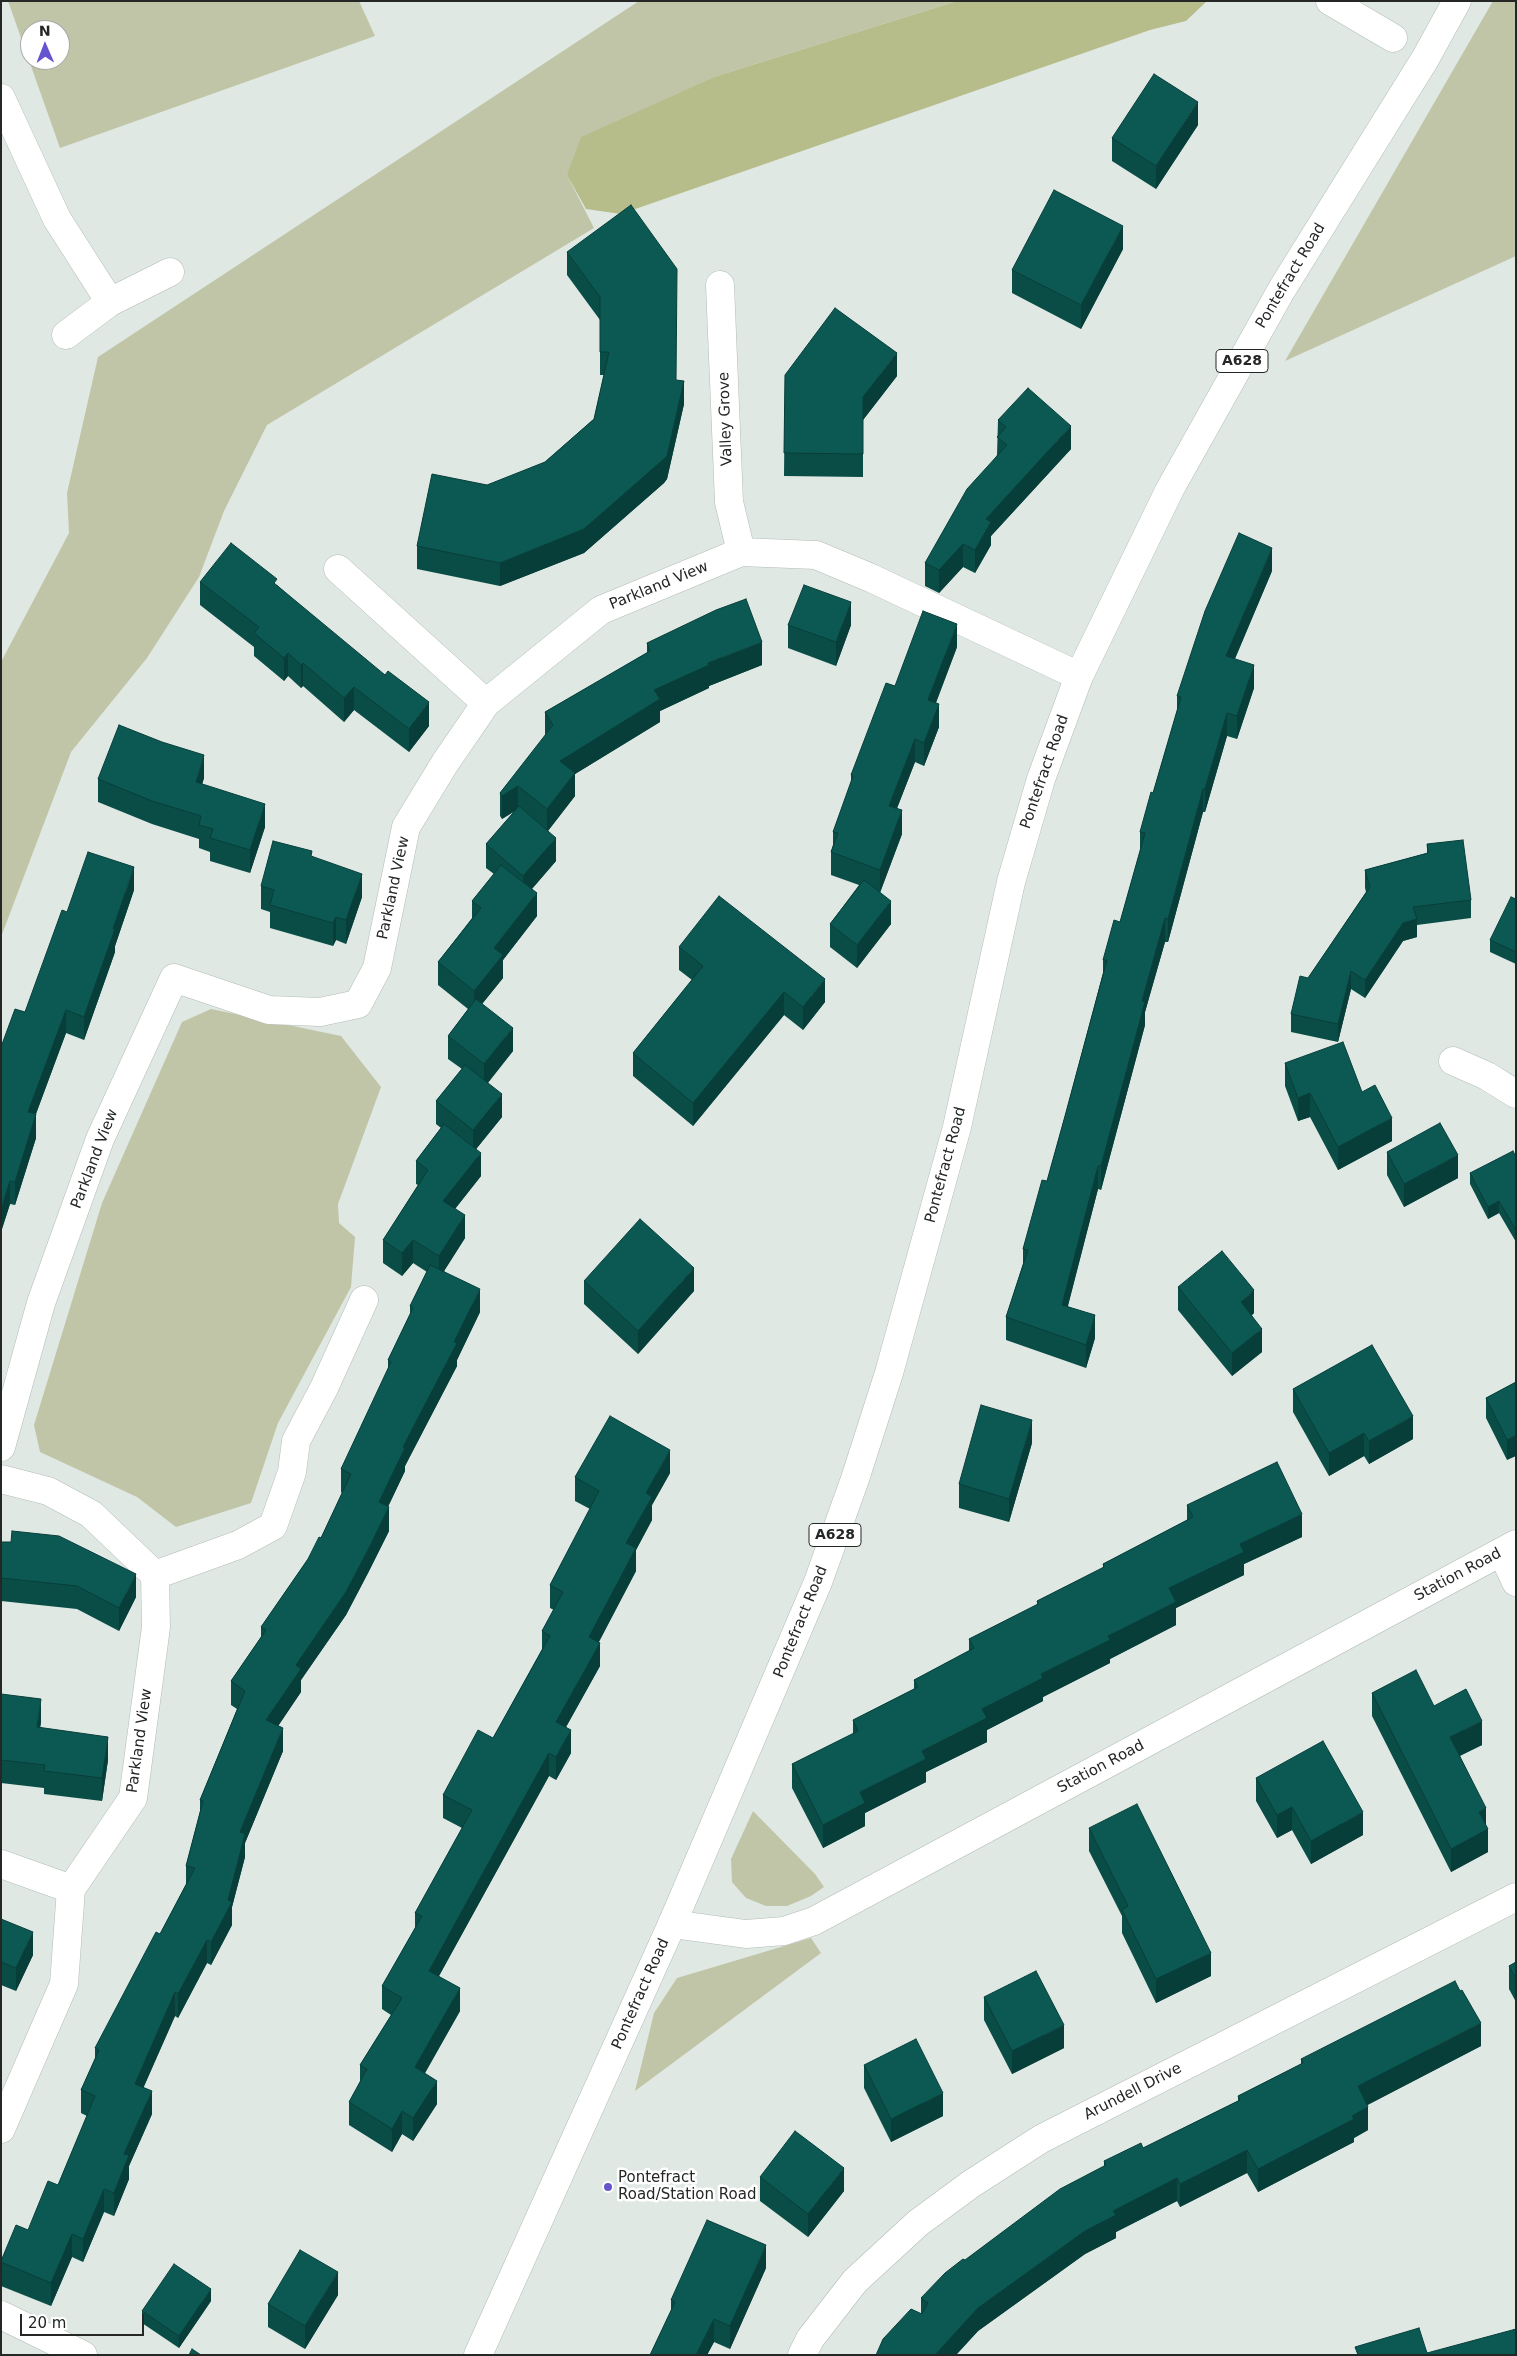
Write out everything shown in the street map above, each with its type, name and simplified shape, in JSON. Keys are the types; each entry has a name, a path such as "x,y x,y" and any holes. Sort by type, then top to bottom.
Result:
{"main road":[{"path":"1330,1 1393,38"},
{"name":"Pontefract Road","path":"478,2355 672,1924 818,1582 858,1470 889,1373 957,1127 1011,882 1041,779 1079,676 1170,488 1282,289 1426,59 1457,1"},
{"path":"1,98 58,218 110,302"},
{"path":"66,335 110,302 170,272"},
{"name":"Valley Grove","path":"720,285 729,502 741,552"},
{"name":"Parkland View","path":"1,1447 41,1303 100,1139 174,978 269,1010 320,1012 358,1004 377,968 406,827 445,763 486,703 601,610 741,552 816,554 1079,676"},
{"path":"338,569 486,703"},
{"path":"1453,1061 1487,1076 1516,1094"},
{"path":"1,1479 48,1491 91,1514 155,1574 238,1545 273,1526 292,1472 296,1441 324,1388 364,1300"},
{"path":"1509,1548 1516,1582"},
{"name":"Station Road","path":"672,1924 746,1934 784,1931 814,1921 1509,1548"},
{"name":"Parkland View","path":"1,2129 64,1984 72,1890 133,1798 156,1627 155,1574"},
{"path":"1,1864 72,1890"},
{"name":"Arundell Drive","path":"802,2355 810,2339 855,2281 918,2222 971,2184 1041,2139 1516,1897"},
{"path":"1,2315 83,2355"}],"green space":[{"path":"8,1 359,1 375,36 60,148 32,70 70,70 70,20 20,20 20,35"},
{"path":"639,1 957,1 717,76 567,175 594,228 267,425 224,511 199,577 147,658 71,752 1,937 1,662 69,533 67,493 98,357"},
{"path":"957,1 1207,1 1186,21 1150,30 621,214 586,209 567,175 581,137 717,76"},
{"path":"1493,1 1516,1 1516,256 1285,361"},
{"path":"211,1009 341,1036 381,1087 338,1204 339,1223 355,1237 351,1287 278,1423 251,1503 176,1527 137,1497 40,1452 34,1425 102,1203 182,1022"},
{"path":"753,1811 815,1874 824,1887 811,1896 787,1906 766,1906 746,1898 732,1882 731,1859"},
{"path":"811,1938 821,1953 635,2091 654,2013 677,1978"}],"building":[{"path":"1154,74 1198,102 1156,166 1112,138"},
{"path":"1054,190 1123,226 1081,305 1012,270"},
{"path":"631,205 677,269 676,380 684,381 667,456 584,529 500,563 417,546 432,474 487,485 545,462 594,419 609,352 600,352 600,297 567,252"},
{"path":"835,308 897,353 863,397 863,454 784,453 785,375"},
{"path":"1028,388 1071,426 986,519 991,522 975,550 963,544 939,570 925,563 967,489 1007,445 997,437 1006,427 998,420"},
{"path":"1239,533 1272,548 1226,656 1254,665 1237,716 1227,713 1205,789 1203,789 1168,919 1165,918 1142,1001 1145,1002 1101,1166 1098,1166 1062,1305 1095,1315 1086,1345 1006,1317 1028,1250 1023,1249 1042,1180 1047,1181 1065,1116 1107,960 1103,960 1114,920 1120,922 1145,833 1140,832 1181,697 1177,696 1205,611"},
{"path":"231,543 277,579 274,583 385,675 388,671 429,702 409,729 354,687 344,698 303,663 301,665 288,653 284,658 254,633 259,627 200,582"},
{"path":"804,585 851,602 836,642 788,625"},
{"path":"746,599 762,642 708,663 709,665 654,690 660,699 560,761 575,773 547,809 518,786 502,796 500,793 553,725 545,712 650,651 647,643 716,610"},
{"path":"923,611 957,624 928,700 939,704 924,743 915,739 889,806 902,810 880,870 831,852 838,833 833,832 853,776 851,775 886,683 895,686"},
{"path":"119,725 162,742 204,755 196,782 265,804 250,850 210,838 213,829 199,825 201,816 152,801 98,779"},
{"path":"519,806 556,838 523,876 486,844"},
{"path":"1463,840 1471,900 1413,907 1417,919 1403,923 1365,980 1351,971 1338,1024 1291,1014 1300,976 1308,978 1370,887 1365,870 1428,853 1427,844"},
{"path":"273,841 312,851 311,856 362,874 346,920 336,917 333,923 270,905 274,890 261,886"},
{"path":"88,852 134,867 113,929 115,929 84,1017 66,1010 28,1112 36,1114 15,1182 10,1181 1,1209 1,1047 15,1009 25,1012 62,910 67,912"},
{"path":"501,865 537,893 494,948 503,955 474,991 438,962 481,908 472,901"},
{"path":"864,880 891,901 857,945 830,924"},
{"path":"719,896 825,979 803,1007 784,992 693,1103 633,1053 703,966 679,947"},
{"path":"1511,897 1516,899 1516,952 1490,940"},
{"path":"476,999 513,1028 484,1064 448,1036"},
{"path":"1343,1042 1362,1092 1375,1085 1392,1118 1338,1147 1310,1093 1298,1098 1285,1063"},
{"path":"465,1065 502,1094 473,1130 436,1101"},
{"path":"1440,1123 1458,1155 1404,1184 1387,1152"},
{"path":"444,1124 481,1153 443,1201 465,1215 439,1256 413,1240 402,1253 383,1240 428,1170 416,1161"},
{"path":"1513,1151 1516,1157 1516,1230 1499,1201 1488,1207 1470,1173"},
{"path":"640,1219 694,1268 638,1331 584,1281"},
{"path":"1222,1251 1254,1290 1241,1302 1262,1329 1232,1353 1178,1287"},
{"path":"430,1265 480,1289 454,1342 457,1343 403,1447 405,1448 379,1502 389,1507 368,1550 346,1592 296,1665 301,1669 266,1720 283,1728 240,1832 245,1834 228,1900 232,1902 211,1942 207,1940 178,1994 175,1992 135,2084 152,2091 124,2154 129,2155 114,2193 104,2189 83,2239 72,2234 51,2283 1,2261 16,2225 28,2230 48,2181 58,2185 95,2096 81,2090 99,2050 95,2048 156,1932 160,1934 195,1868 186,1866 203,1801 200,1800 245,1691 231,1681 266,1630 261,1627 308,1559 319,1537 321,1538 351,1474 341,1469 391,1362 388,1360 413,1308 410,1306"},
{"path":"1372,1345 1413,1416 1369,1441 1364,1433 1329,1453 1293,1389"},
{"path":"1516,1382 1516,1435 1507,1440 1486,1398"},
{"path":"981,1405 1032,1420 1009,1499 959,1484"},
{"path":"610,1416 670,1450 646,1493 652,1497 626,1543 636,1548 589,1637 600,1643 556,1722 571,1730 556,1757 549,1753 429,1971 460,1988 415,2067 437,2081 413,2118 402,2111 392,2129 349,2102 367,2069 360,2065 402,1998 382,1986 422,1916 415,1913 472,1810 443,1795 478,1730 493,1738 550,1636 542,1631 563,1592 550,1585 599,1491 575,1477"},
{"path":"1277,1462 1302,1514 1240,1544 1244,1552 1169,1588 1176,1602 1108,1636 1110,1640 1041,1674 1043,1678 982,1709 987,1718 922,1751 926,1759 860,1792 865,1803 823,1825 792,1764 858,1731 853,1720 918,1687 914,1680 974,1648 969,1639 1038,1604 1037,1601 1104,1567 1103,1564 1193,1517 1187,1505"},
{"path":"12,1531 59,1536 136,1574 119,1608 77,1586 1,1578 1,1542 11,1542"},
{"path":"1416,1670 1434,1706 1466,1689 1482,1721 1450,1737 1486,1808 1479,1812 1488,1829 1451,1849 1372,1693"},
{"path":"1,1694 41,1699 37,1727 108,1737 102,1778 44,1771 45,1765 1,1760"},
{"path":"1323,1741 1363,1812 1311,1841 1292,1807 1277,1815 1256,1778"},
{"path":"1137,1804 1211,1953 1156,1979 1122,1910 1128,1906 1089,1828"},
{"path":"1,1919 33,1932 16,1968 1,1962"},
{"path":"1516,1962 1516,1979 1509,1966"},
{"path":"1036,1971 1064,2025 1012,2051 984,1997"},
{"path":"1455,1981 1481,2023 1358,2086 1368,2107 1352,2116 1354,2119 1258,2169 1247,2150 1180,2184 1177,2178 1113,2211 1116,2215 1085,2231 978,2308 935,2355 876,2355 883,2339 911,2309 922,2314 928,2303 921,2298 945,2273 1060,2189 1106,2165 1104,2161 1141,2143 1143,2148 1240,2100 1238,2096 1303,2063 1301,2059"},
{"path":"916,2039 943,2093 891,2119 864,2065"},
{"path":"795,2131 844,2168 808,2214 760,2177"},
{"path":"707,2220 766,2245 730,2326 714,2319 696,2355 650,2355 675,2302 671,2300"},
{"path":"300,2250 338,2272 305,2326 268,2304"},
{"path":"174,2264 211,2289 179,2336 142,2311"},
{"path":"1419,2328 1427,2353 1516,2329 1516,2355 1358,2355 1355,2347"},
{"path":"192,2349 201,2355 189,2355"}],"place":[{"name":"Pontefract Road/Station Road","path":"608,2187"}]}
